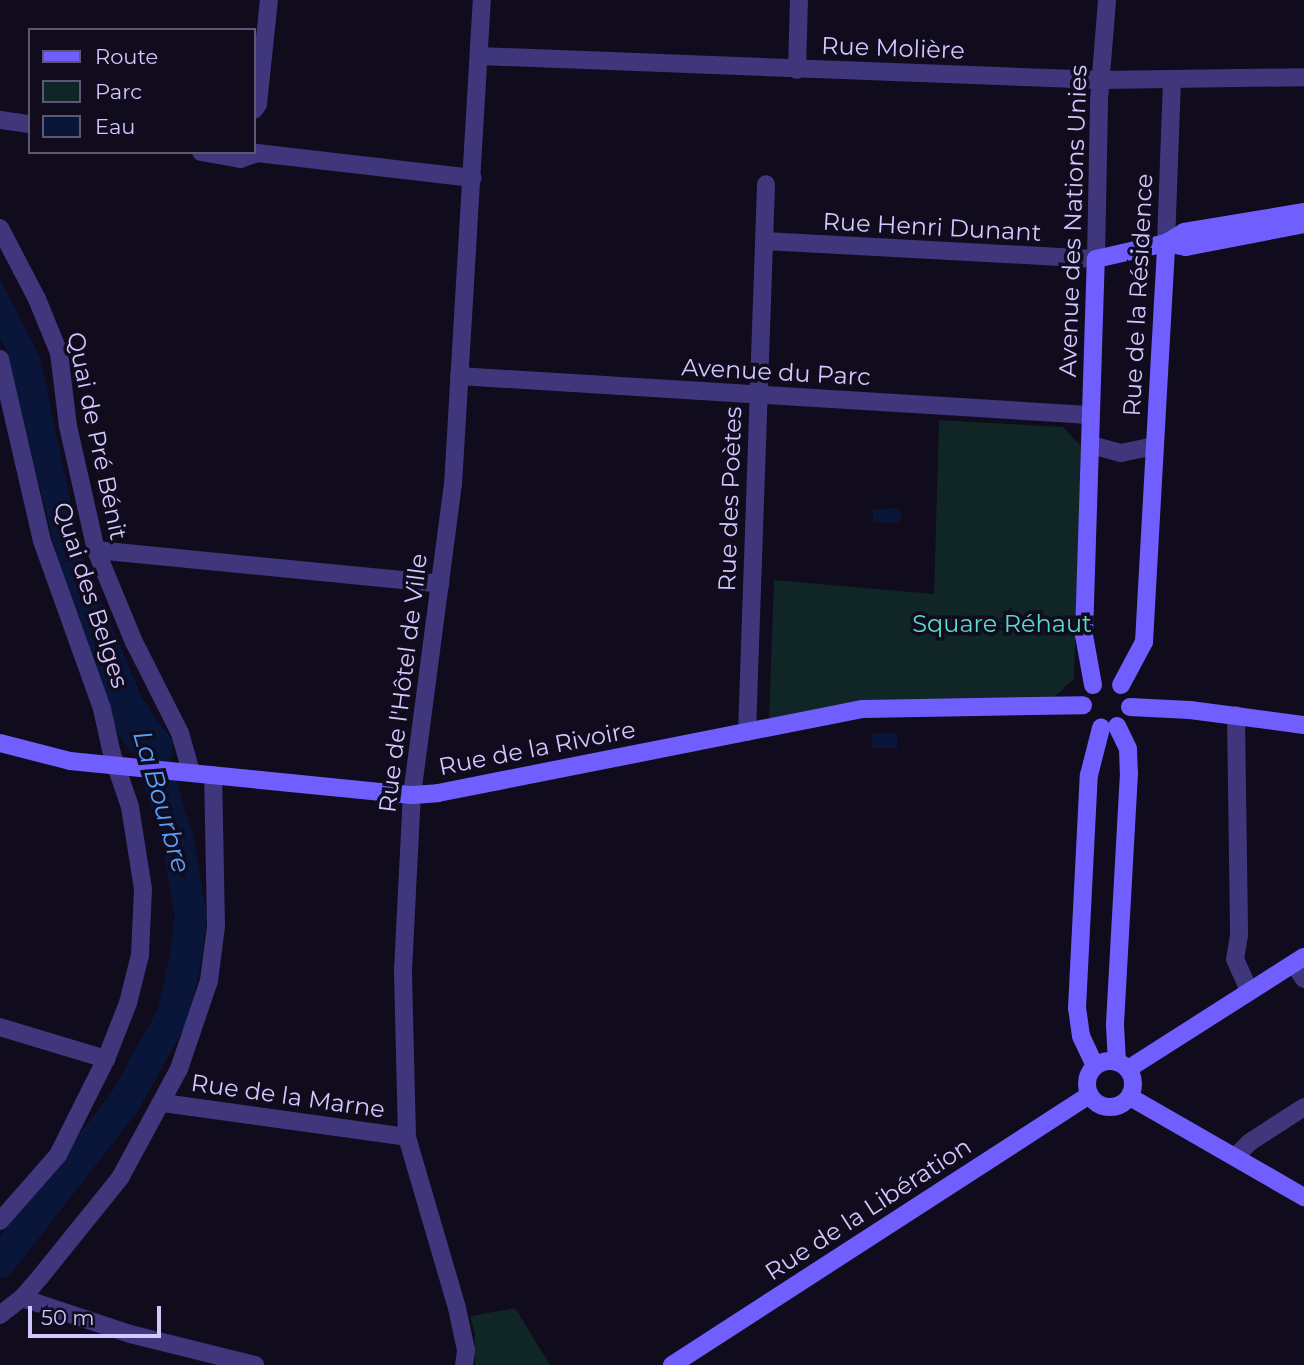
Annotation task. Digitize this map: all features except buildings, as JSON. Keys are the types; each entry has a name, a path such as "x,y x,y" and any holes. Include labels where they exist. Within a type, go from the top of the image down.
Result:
{"street":[{"path":"256,107 269,0"},
{"name":"Rue de l'Hôtel de Ville","path":"464,1365 466,1350 457,1308 407,1137 403,970 412,795 453,485 482,0"},
{"path":"797,70 799,0"},
{"name":"Avenue des Nations Unies","path":"1093,685 1084,635 1101,80 1107,0"},
{"name":"Rue Molière","path":"480,57 1101,80 1304,77"},
{"name":"Rue de la Résidence","path":"1091,445 1121,453 1155,446 1172,79"},
{"path":"0,120 28,124"},
{"path":"256,152 473,178"},
{"path":"212,154 240,159 251,154"},
{"name":"Rue des Poètes","path":"747,732 766,184"},
{"path":"1096,259 1166,243 1184,232 1304,212"},
{"path":"1166,243 1185,247 1304,225"},
{"name":"Quai de Pré Bénit","path":"0,229 37,299 59,353 68,426 96,550 134,642 180,733 187,772"},
{"name":"Rue Henri Dunant","path":"765,241 1096,259"},
{"name":"Quai des Belges","path":"0,359 42,541 122,766 143,889 140,956 128,1003 106,1059 58,1156 0,1221"},
{"name":"Avenue du Parc","path":"459,376 1090,415"},
{"path":"1121,685 1144,642 1155,446"},
{"path":"96,550 440,584"},
{"path":"1095,1066 1081,1036 1077,1008 1089,775 1109,727 1128,715 1130,706 1126,691 1121,685 1107,681 1093,685 1087,690 1083,705 1086,717 1109,727 1128,749 1129,774 1115,1025 1123,1065 1133,1078 1130,1097 1114,1107 1096,1102 1089,1095 1087,1079 1095,1066 1102,1062 1123,1065 1299,960 1304,979"},
{"name":"Rue de la Rivoire","path":"0,743 70,761 412,795 449,791 863,709 1083,705"},
{"path":"1130,706 1236,715 1304,725"},
{"path":"1236,715 1239,935 1235,959 1250,991"},
{"path":"0,1315 22,1298 120,1178 180,1069 209,981 216,926 213,775"},
{"path":"0,1027 106,1059"},
{"name":"Rue de la Libération","path":"673,1365 1089,1095"},
{"path":"1130,1097 1304,1198"},
{"name":"Rue de la Marne","path":"163,1103 407,1137"},
{"path":"1235,1157 1250,1142 1304,1107"},
{"path":"22,1298 130,1334 255,1365"}],"green space":[{"name":"Square Réhaut","path":"939,420 1063,427 1081,446 1074,679 1053,698 846,704 769,719 774,580 934,594"},
{"path":"515,1308 550,1365 475,1365 475,1334 470,1316"}],"water":[{"name":"La Bourbre","path":"0,279 40,357 82,556 145,705 173,741 172,758 130,751 117,733 63,582 6,349 0,340"},
{"path":"898,508 902,516 898,522 873,522 873,509"},
{"path":"872,733 897,733 897,748 872,748"}],"waterway":[{"name":"La Bourbre","path":"0,1262 124,1103 173,1015 185,961 191,916 177,838 150,750 135,714"}]}
